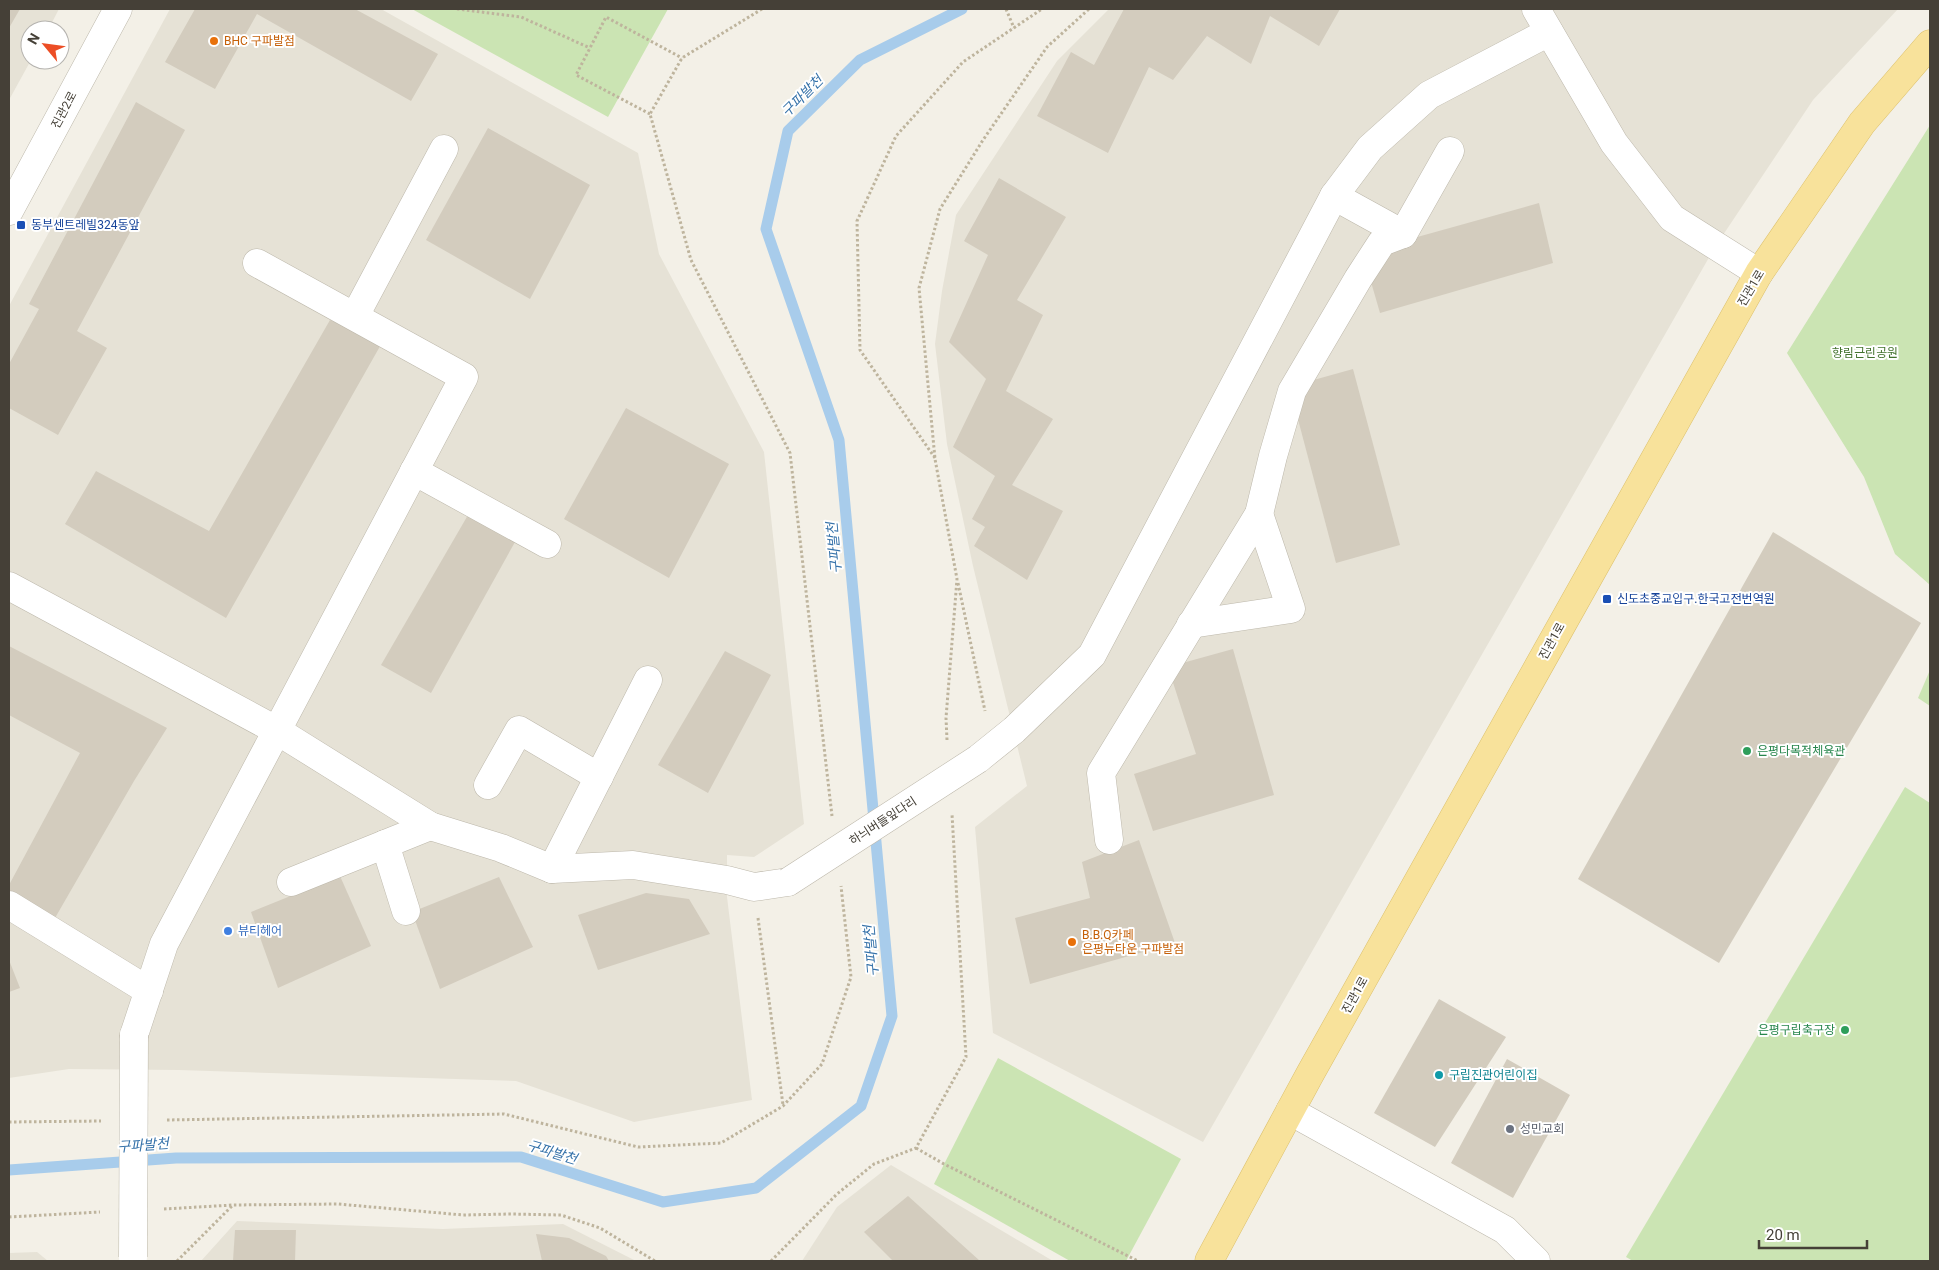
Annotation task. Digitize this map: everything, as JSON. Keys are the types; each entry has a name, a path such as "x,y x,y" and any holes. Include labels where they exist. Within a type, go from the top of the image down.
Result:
{"main road":[{"name":"진관1로","path":"1209,1261 1290,1111 1759,273 1862,123 1930,44"}],"street":[{"name":"진관2로","path":"9,211 118,9"},
{"name":"하늬버들잎다리","path":"552,869 633,865 727,880 754,887 788,882 978,760 1014,730 1092,655 1334,196 1370,148 1429,95 1543,20"},
{"path":"1543,20 1614,143 1672,218 1759,273"},
{"path":"355,316 444,148"},
{"path":"1109,840 1101,773 1259,514 1292,391 1358,278 1382,242 1403,234 1450,151"},
{"path":"1334,196 1403,234"},
{"path":"133,1259 134,1035 164,944 464,377 257,263"},
{"path":"414,471 547,544"},
{"path":"1191,624 1291,609 1259,514"},
{"path":"9,586 276,730 430,826 501,848 552,869 648,680"},
{"path":"488,785 520,730 599,777"},
{"path":"291,882 430,826"},
{"path":"385,844 406,911"},
{"path":"9,904 149,991"},
{"path":"1290,1111 1505,1230 1536,1261"}],"path":[{"path":"457,9 521,17 590,48"},
{"path":"1006,9 1014,28"},
{"path":"935,459 860,350 857,221 896,136 963,62 1042,9"},
{"path":"987,720 957,578 935,459 919,288 940,209 983,140 1047,47 1089,9"},
{"path":"650,114 576,75 606,17 682,58"},
{"path":"948,748 946,718 957,578"},
{"path":"771,1261 837,1194 874,1164 916,1148 966,1057 951,808"},
{"path":"758,917 783,1106"},
{"path":"916,1148 944,1164 1138,1261"},
{"path":"155,1209 233,1205 338,1204 463,1215 561,1215 600,1228 655,1261"},
{"path":"177,1261 233,1205"},
{"path":"9,1217 106,1212"}],"shaded area":[{"path":"9,9 59,9 53,20 20,20 20,70 26,70 9,100"},
{"path":"170,9 381,9 638,153 659,254 764,452 804,824 754,857 727,855 727,897 752,1100 634,1122 516,1081 179,1070 69,1069 9,1078 9,306"},
{"path":"1109,9 1898,9 1813,100 1715,247 1203,1142 993,1033 975,827 1027,786 973,566 947,444 935,344 942,291 956,215 1057,61"},
{"path":"891,1165 1053,1261 802,1261 837,1207"},
{"path":"237,1221 443,1229 563,1224 636,1261 201,1261"},
{"path":"37,1252 48,1261 9,1261 9,1253"}],"green space":[{"path":"412,9 668,9 608,117"},
{"name":"향림근린공원","path":"1930,125 1930,585 1895,554 1864,477 1787,353"},
{"path":"1930,670 1930,706 1918,698"},
{"name":"은평구립축구장","path":"1905,787 1930,803 1930,1261 1633,1261 1626,1257"},
{"path":"998,1058 1181,1159 1126,1261 1070,1261 934,1184"}],"building":[{"path":"9,9 20,9 9,28"},
{"path":"195,9 355,9 438,54 411,101 257,14 215,89 165,62"},
{"path":"1124,9 1340,9 1319,46 1270,16 1251,64 1207,36 1173,80 1149,67 1108,153 1037,116 1071,52 1094,65"},
{"path":"136,102 185,130 77,331 107,348 58,435 9,408 9,364 39,309 29,304"},
{"path":"488,128 590,185 530,299 426,240"},
{"path":"999,178 1066,217 1017,300 1043,315 1006,391 1053,419 1012,485 1063,511 1027,580 974,546 985,527 972,519 995,476 953,447 986,379 949,342 988,255 964,241"},
{"path":"1539,203 1553,263 1380,313 1369,275 1385,246"},
{"path":"330,320 383,341 226,618 65,524 96,471 209,531"},
{"path":"1353,369 1400,545 1336,563 1295,408 1310,381"},
{"path":"626,408 729,464 669,578 564,519"},
{"path":"468,515 515,542 431,693 381,665"},
{"name":"은평다목적체육관","path":"1773,532 1921,623 1719,963 1578,879"},
{"path":"9,646 167,728 134,781 55,918 9,890 9,885 80,753 9,715"},
{"path":"1233,649 1274,795 1153,831 1134,774 1196,754 1168,667"},
{"path":"725,651 771,675 708,793 658,765"},
{"path":"1139,840 1175,943 1030,984 1015,918 1090,898 1082,862"},
{"path":"340,876 371,946 278,988 251,912"},
{"path":"499,877 533,947 440,989 412,912"},
{"path":"646,893 689,899 710,934 598,970 578,915"},
{"path":"9,960 20,988 9,992"},
{"name":"구립진관어린이집","path":"1439,999 1506,1037 1435,1147 1374,1113"},
{"name":"성민교회","path":"1507,1059 1570,1095 1513,1198 1451,1163"},
{"path":"908,1196 980,1261 893,1261 864,1232"},
{"path":"235,1230 296,1230 295,1261 233,1261"},
{"path":"536,1234 569,1238 606,1256 609,1261 542,1261"}],"waterway":[{"name":"구파발천","path":"9,1170 176,1158 521,1157 663,1202 756,1188 861,1106 892,1016 839,440 766,229 788,131 860,60 962,9"}],"place":[{"name":"BHC 구파발점","path":"214,41"},
{"name":"동부센트레빌324동앞","path":"21,225"},
{"name":"신도초중교입구.한국고전번역원","path":"1607,599"},
{"name":"은평다목적체육관","path":"1747,751"},
{"name":"뷰티헤어","path":"228,931"},
{"name":"B.B.Q카페 은평뉴타운 구파발점","path":"1072,942"},
{"name":"은평구립축구장","path":"1845,1030"},
{"name":"구립진관어린이집","path":"1439,1075"},
{"name":"성민교회","path":"1510,1129"}]}
